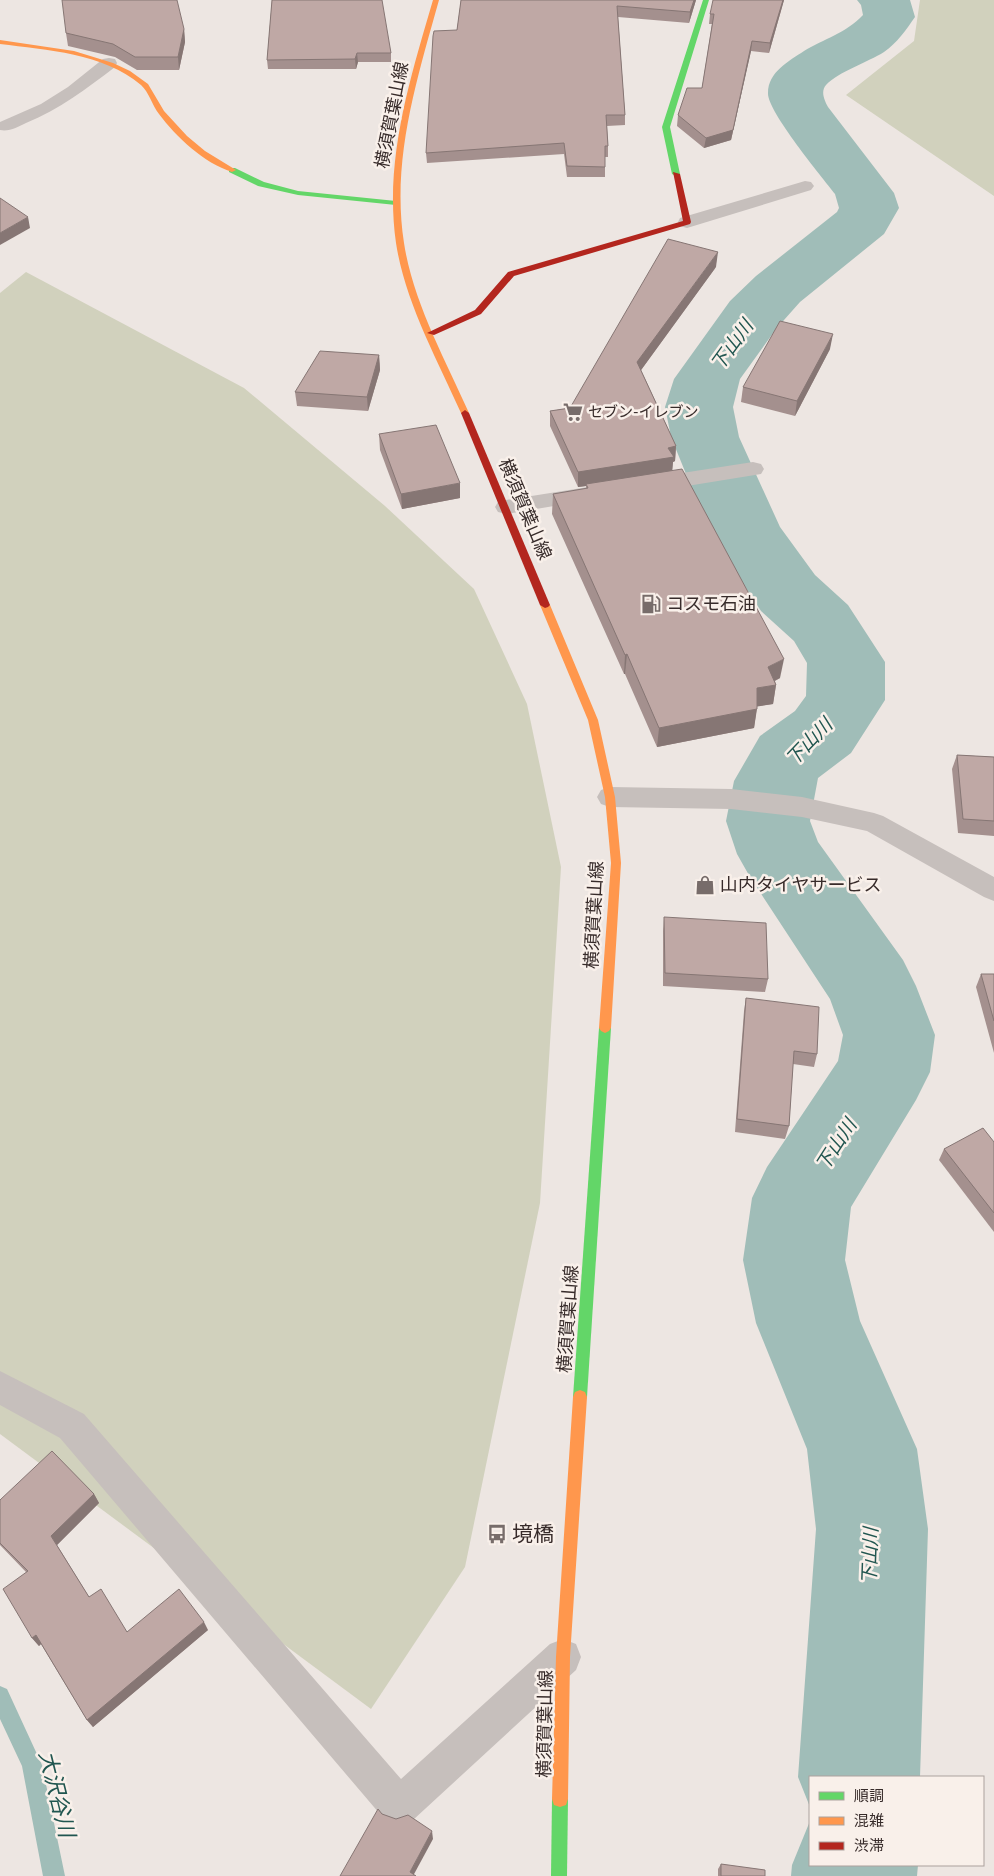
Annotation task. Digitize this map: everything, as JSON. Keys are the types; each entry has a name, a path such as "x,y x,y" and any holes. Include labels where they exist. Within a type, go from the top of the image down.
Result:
{"main road":[{"name":"横須賀葉山線","path":"436,0 410,96 398,154 396,203 399,238 409,279 506,507 593,720 610,797 616,863 563,1657 559,1876"},
{"path":"431,333 478,312 510,274 687,222 666,127 706,0"},
{"path":"0,42 66,52 109,64 144,84 162,113 189,143 228,168 261,184 298,193 396,203"}],"street":[{"path":"5,126 47,108 109,64"},
{"path":"687,222 805,186"},
{"path":"506,507 753,469"},
{"path":"610,797 731,799 802,807 874,823 994,890"},
{"path":"0,1387 72,1426 399,1806 563,1657"}],"green space":[{"path":"920,0 994,0 994,196 846,95 914,41"},
{"path":"26,272 244,388 385,506 474,589 527,704 561,867 540,1203 465,1567 371,1709 0,1434 0,293"}],"building":[{"path":"62,0 177,0 184,29 178,57 135,57 113,44 66,33"},
{"path":"272,0 382,0 391,53 357,53 355,59 267,60"},
{"path":"461,0 694,0 690,12 617,6 625,115 606,115 608,146 605,146 605,167 567,166 564,143 426,153 434,31 457,30"},
{"path":"713,0 783,0 770,43 752,41 733,130 706,138 678,115 687,88 702,88 714,14 710,14"},
{"path":"0,198 28,217 0,233"},
{"path":"668,239 718,252 637,362 676,446 668,448 674,457 578,472 550,411 570,408"},
{"path":"780,321 833,334 797,401 743,387"},
{"path":"320,351 379,355 367,397 295,392"},
{"path":"436,425 460,483 401,494 379,434"},
{"path":"682,469 784,659 768,667 776,685 757,688 757,709 659,728 553,494 588,488 586,484"},
{"path":"957,755 994,757 994,821 963,819"},
{"path":"664,917 766,923 768,979 665,973"},
{"path":"981,974 994,974 994,1021"},
{"path":"746,998 819,1007 817,1054 794,1051 789,1126 737,1119"},
{"path":"983,1128 994,1142 994,1213 944,1149"},
{"path":"52,1451 94,1494 51,1536 89,1597 101,1589 127,1632 179,1589 204,1622 87,1720 36,1635 32,1638 3,1589 28,1571 0,1543 0,1500"},
{"path":"378,1809 382,1814 396,1819 408,1815 432,1831 410,1872 416,1876 340,1876"},
{"path":"721,1864 765,1870 765,1876 721,1876"}],"waterway":[{"name":"下山川","path":"859,1776 872,1529 862,1449 808,1323 794,1260 802,1198 883,1072 889,1035 871,986 780,854 768,821 775,781 789,757 823,732 845,700 846,662 821,623 788,593 746,533 705,437 699,407 707,379 753,315 778,289 863,221 869,208 864,193 801,110 795,93 800,78 829,59 864,41 882,26 889,17 886,2 883,0"},
{"name":"大沢谷川","path":"0,1696 32,1765 54,1876"},
{"name":"下山川","path":"854,1876 855,1866"}],"traffic: fast":[{"path":"676,174 666,127 706,0"},
{"path":"232,170 261,184 298,193 396,203"},
{"path":"580,1397 605,1028"},
{"path":"559,1876 560,1799"}],"traffic: slow":[{"path":"436,0 408,103 397,174 397,209 400,244 409,279 428,330 465,413"},
{"path":"0,42 56,50 93,58 127,73 146,86 161,112 184,138 202,153 232,170"},
{"path":"545,605 593,720 610,797 616,863 605,1028"},
{"path":"560,1799 563,1657 580,1397"}],"traffic: jam":[{"path":"431,333 478,312 511,274 687,222 676,174"},
{"path":"465,413 545,605"}],"place":[{"name":"セブン-イレブン","path":"573,412"},
{"name":"コスモ石油","path":"651,604"},
{"name":"山内タイヤサービス","path":"705,885"},
{"name":"境橋","path":"497,1534"}]}
